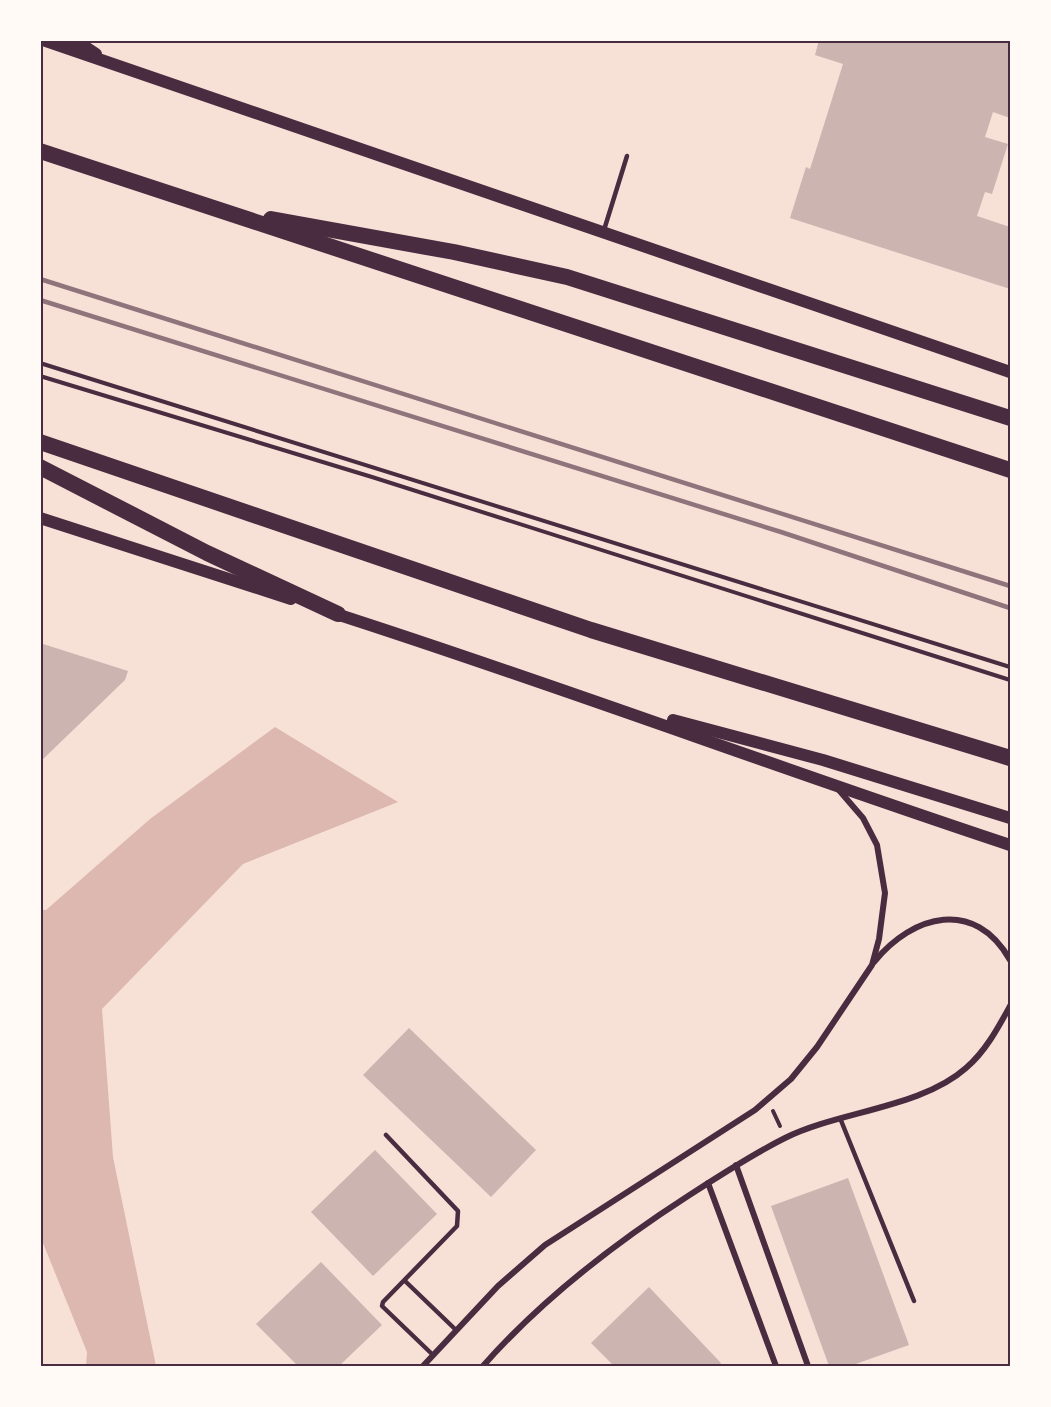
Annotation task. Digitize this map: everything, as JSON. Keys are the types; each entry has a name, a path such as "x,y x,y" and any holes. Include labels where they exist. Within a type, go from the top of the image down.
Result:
{"highway":[{"path":"40,151 1011,470"},
{"path":"210,208 454,252 567,277 1011,418"},
{"path":"40,442 591,630 1011,758"},
{"path":"40,467 207,553 338,614"}],"main road":[{"path":"43,40 1011,372"},
{"path":"75,40 112,64"},
{"path":"40,518 588,697 835,786 1011,845"},
{"path":"588,697 823,760 1011,818"}],"street":[{"path":"835,786 862,818 877,845 883,871 885,893 883,918 872,965"},
{"path":"423,1366 498,1287 545,1245 727,1129 791,1079 817,1047 872,965 891,942 918,927 937,921 955,919 973,923 990,933 1011,960"},
{"path":"483,1366 551,1296 651,1221 736,1165 785,1138 840,1118 900,1101 955,1076 981,1051 1010,1007"},
{"path":"736,1165 808,1366"},
{"path":"708,1183 776,1366"}],"lane":[{"path":"603,232 627,156"},
{"path":"840,1118 914,1301"},
{"path":"387,1135 458,1211 456,1226 383,1302 382,1306 433,1355"},
{"path":"405,1281 456,1330"}],"path":[{"path":"40,363 1011,666"},
{"path":"40,376 372,477 1011,680"},
{"path":"767,1100 785,1138"}],"shaded area":[{"path":"275,727 398,802 243,864 102,1009 113,1157 156,1366 86,1366 87,1352 41,1238 41,910 46,910 150,819"}],"building":[{"path":"819,40 1010,40 1010,118 993,112 985,137 1008,144 992,194 985,192 977,216 1010,227 1010,289 790,218 806,167 810,169 843,64 815,55"},
{"path":"40,643 128,671 125,680 40,762"},
{"path":"409,1028 536,1150 491,1197 363,1075"},
{"path":"375,1150 437,1214 373,1276 311,1212"},
{"path":"848,1178 909,1345 850,1366 829,1366 771,1206"},
{"path":"321,1262 382,1325 339,1366 298,1366 256,1324"},
{"path":"649,1287 722,1366 614,1366 591,1343"}],"railway":[{"path":"40,279 1010,586"},
{"path":"40,300 781,532 1010,608"}]}
